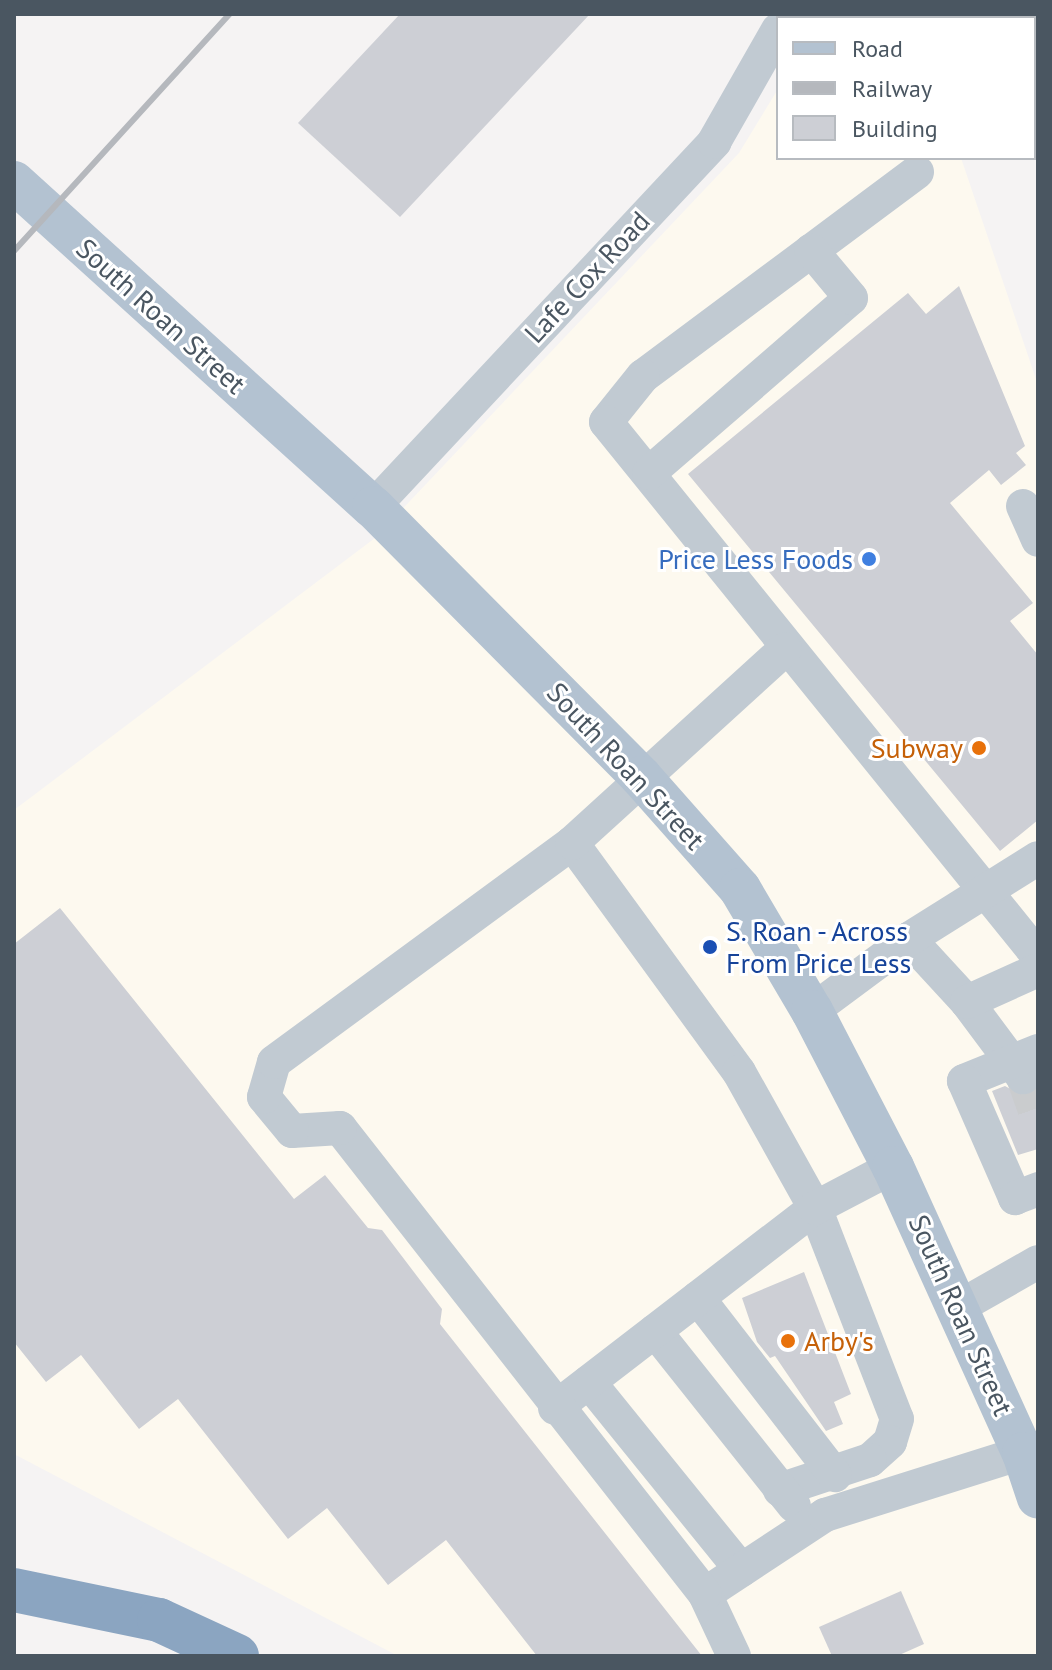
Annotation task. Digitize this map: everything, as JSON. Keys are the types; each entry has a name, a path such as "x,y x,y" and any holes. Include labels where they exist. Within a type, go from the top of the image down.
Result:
{"highway":[{"path":"14,1590 159,1620 237,1656"}],"main road":[{"name":"South Roan Street","path":"14,182 373,507 641,777 740,889 812,1011 893,1167 957,1308 1031,1451 1038,1498"}],"street":[{"name":"Lafe Cox Road","path":"373,507 714,142 776,34"},
{"path":"917,172 643,376 606,422 785,649 1038,956"},
{"path":"649,473 851,298 811,250"},
{"path":"1023,506 1038,540"},
{"path":"734,1656 705,1594 555,1408 340,1128 292,1131 264,1097 274,1062 572,843 785,649"},
{"path":"572,843 739,1072 815,1208 897,1419 890,1442 880,1451 835,1475 780,1490"},
{"path":"812,1011 909,939 982,890 1038,858"},
{"path":"909,939 1024,1063 964,1081 1015,1198 1038,1189"},
{"path":"967,1002 1038,970"},
{"path":"555,1408 815,1208 893,1167"},
{"path":"957,1308 1038,1262"},
{"path":"698,1298 835,1475"},
{"path":"655,1331 811,1525"},
{"path":"589,1382 741,1570"},
{"path":"705,1594 825,1515 1031,1451"}],"shaded area":[{"path":"776,92 776,160 962,160 1038,385 1038,1656 398,1656 14,1454 14,810 375,538 739,153"}],"building":[{"path":"400,14 590,14 400,217 298,123"},
{"path":"959,286 1025,446 1016,453 1026,465 1001,485 989,470 950,503 1033,603 1010,621 1038,655 1038,820 1000,851 688,474 908,293 926,314"},
{"path":"60,908 294,1199 325,1175 368,1228 382,1230 442,1309 440,1324 702,1656 537,1656 446,1540 388,1585 327,1508 288,1539 178,1399 139,1429 81,1355 46,1382 14,1342 14,944"},
{"path":"1005,1086 1025,1097 1038,1089 1038,1149 1018,1155 992,1091"},
{"path":"804,1272 851,1394 834,1402 843,1424 826,1431 775,1356 770,1358 757,1342 742,1298"},
{"path":"901,1591 924,1644 897,1656 832,1656 819,1627"}],"tunnel":[{"path":"1023,1077 1038,1119"}],"railway":[{"path":"14,251 230,14"}],"place":[{"name":"Price Less Foods","path":"869,559"},
{"name":"Subway","path":"979,748"},
{"name":"S. Roan - Across From Price Less","path":"710,947"},
{"name":"Arby's","path":"788,1341"}]}
